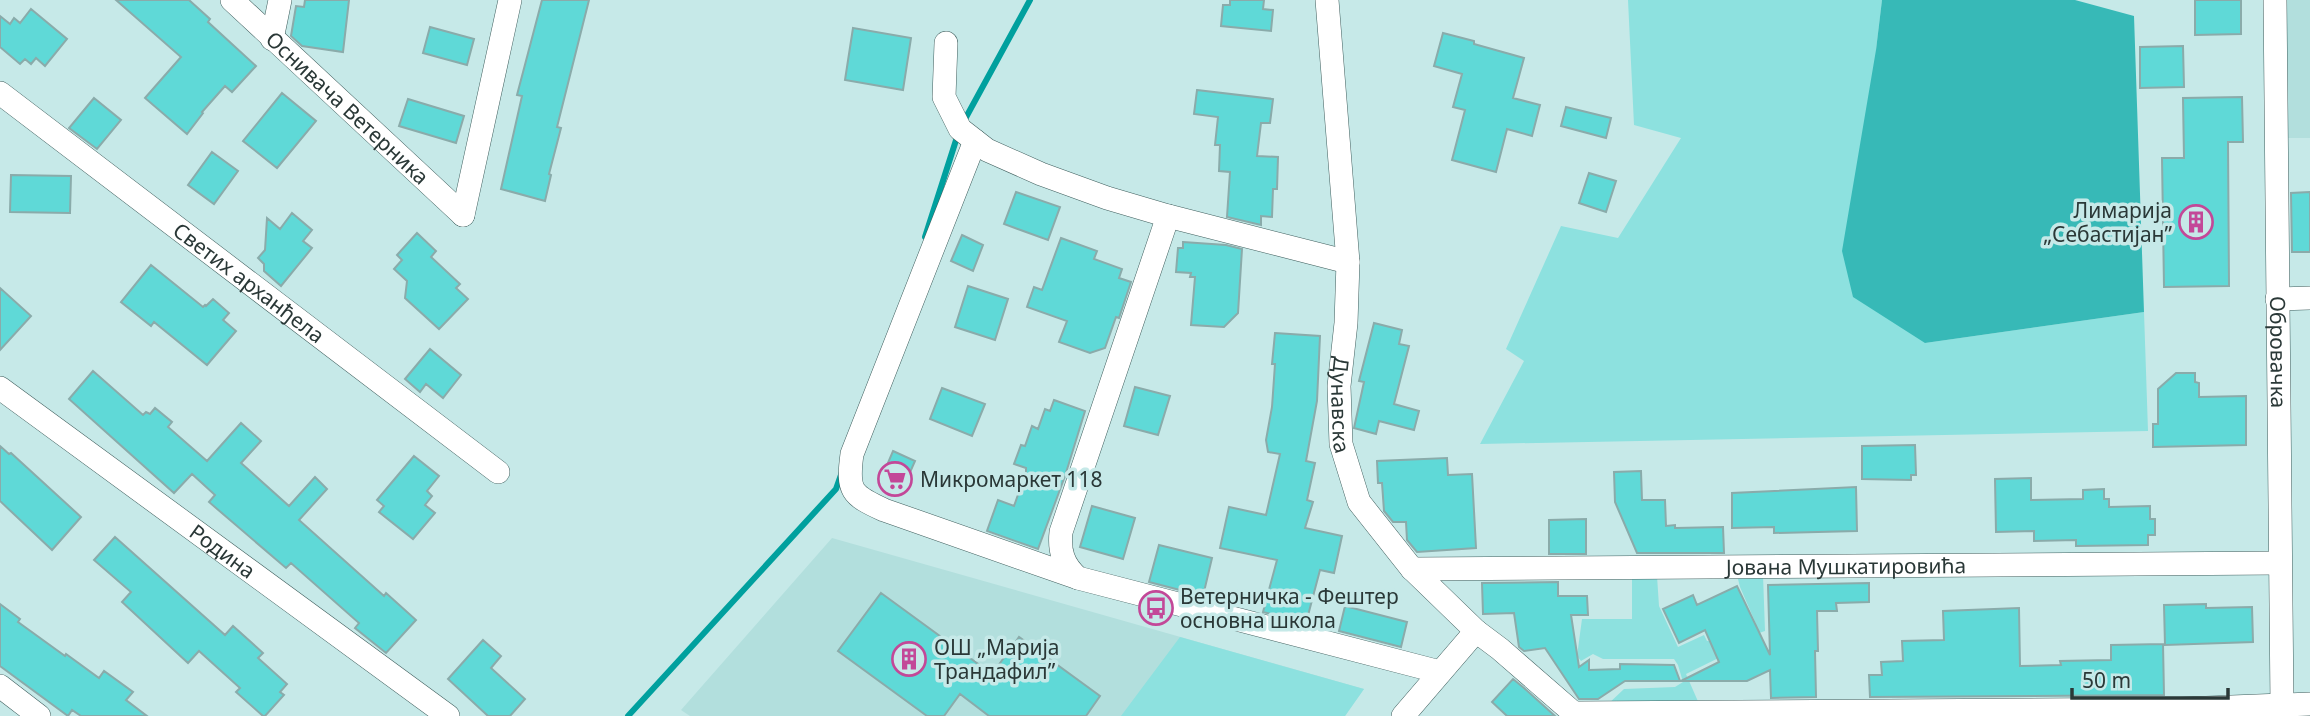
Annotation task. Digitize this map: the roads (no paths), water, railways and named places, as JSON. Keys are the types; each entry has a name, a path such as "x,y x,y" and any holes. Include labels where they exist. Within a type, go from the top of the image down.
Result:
{"street":[{"name":"Оснивача Ветерника","path":"232,0 463,215 510,0"},
{"path":"272,39 280,0"},
{"name":"Дунавска","path":"1327,0 1348,262 1346,323 1339,386 1341,444 1359,502 1412,569 1476,631 1575,714"},
{"name":"Обровачка","path":"2274,0 2282,705"},
{"path":"946,43 944,97 960,129 987,150 1041,174 1107,198 1348,262"},
{"name":"Светих арханђела","path":"0,93 498,472"},
{"path":"975,141 852,454 848,480 860,499 884,510 1078,578 1440,672"},
{"path":"1078,578 1063,561 1061,532 1168,216"},
{"path":"2277,299 2310,298"},
{"name":"Родина","path":"0,388 448,716"},
{"name":"Јована Мушкатировића","path":"1412,569 2280,563"},
{"path":"1409,712 1476,631"},
{"path":"0,686 39,716"},
{"path":"1575,714 2181,712 2310,704"}],"waterway":[{"path":"964,121 1030,0"},
{"path":"925,237 958,134"},
{"path":"628,716 836,489 842,472"}],"place":[{"name":"Лимарија „Себастијан”","path":"2196,222"},
{"name":"Микромаркет 118","path":"895,479"},
{"name":"Ветерничка - Фештер основна школа","path":"1156,608"},
{"name":"ОШ „Марија Трандафил”","path":"909,659"}]}
